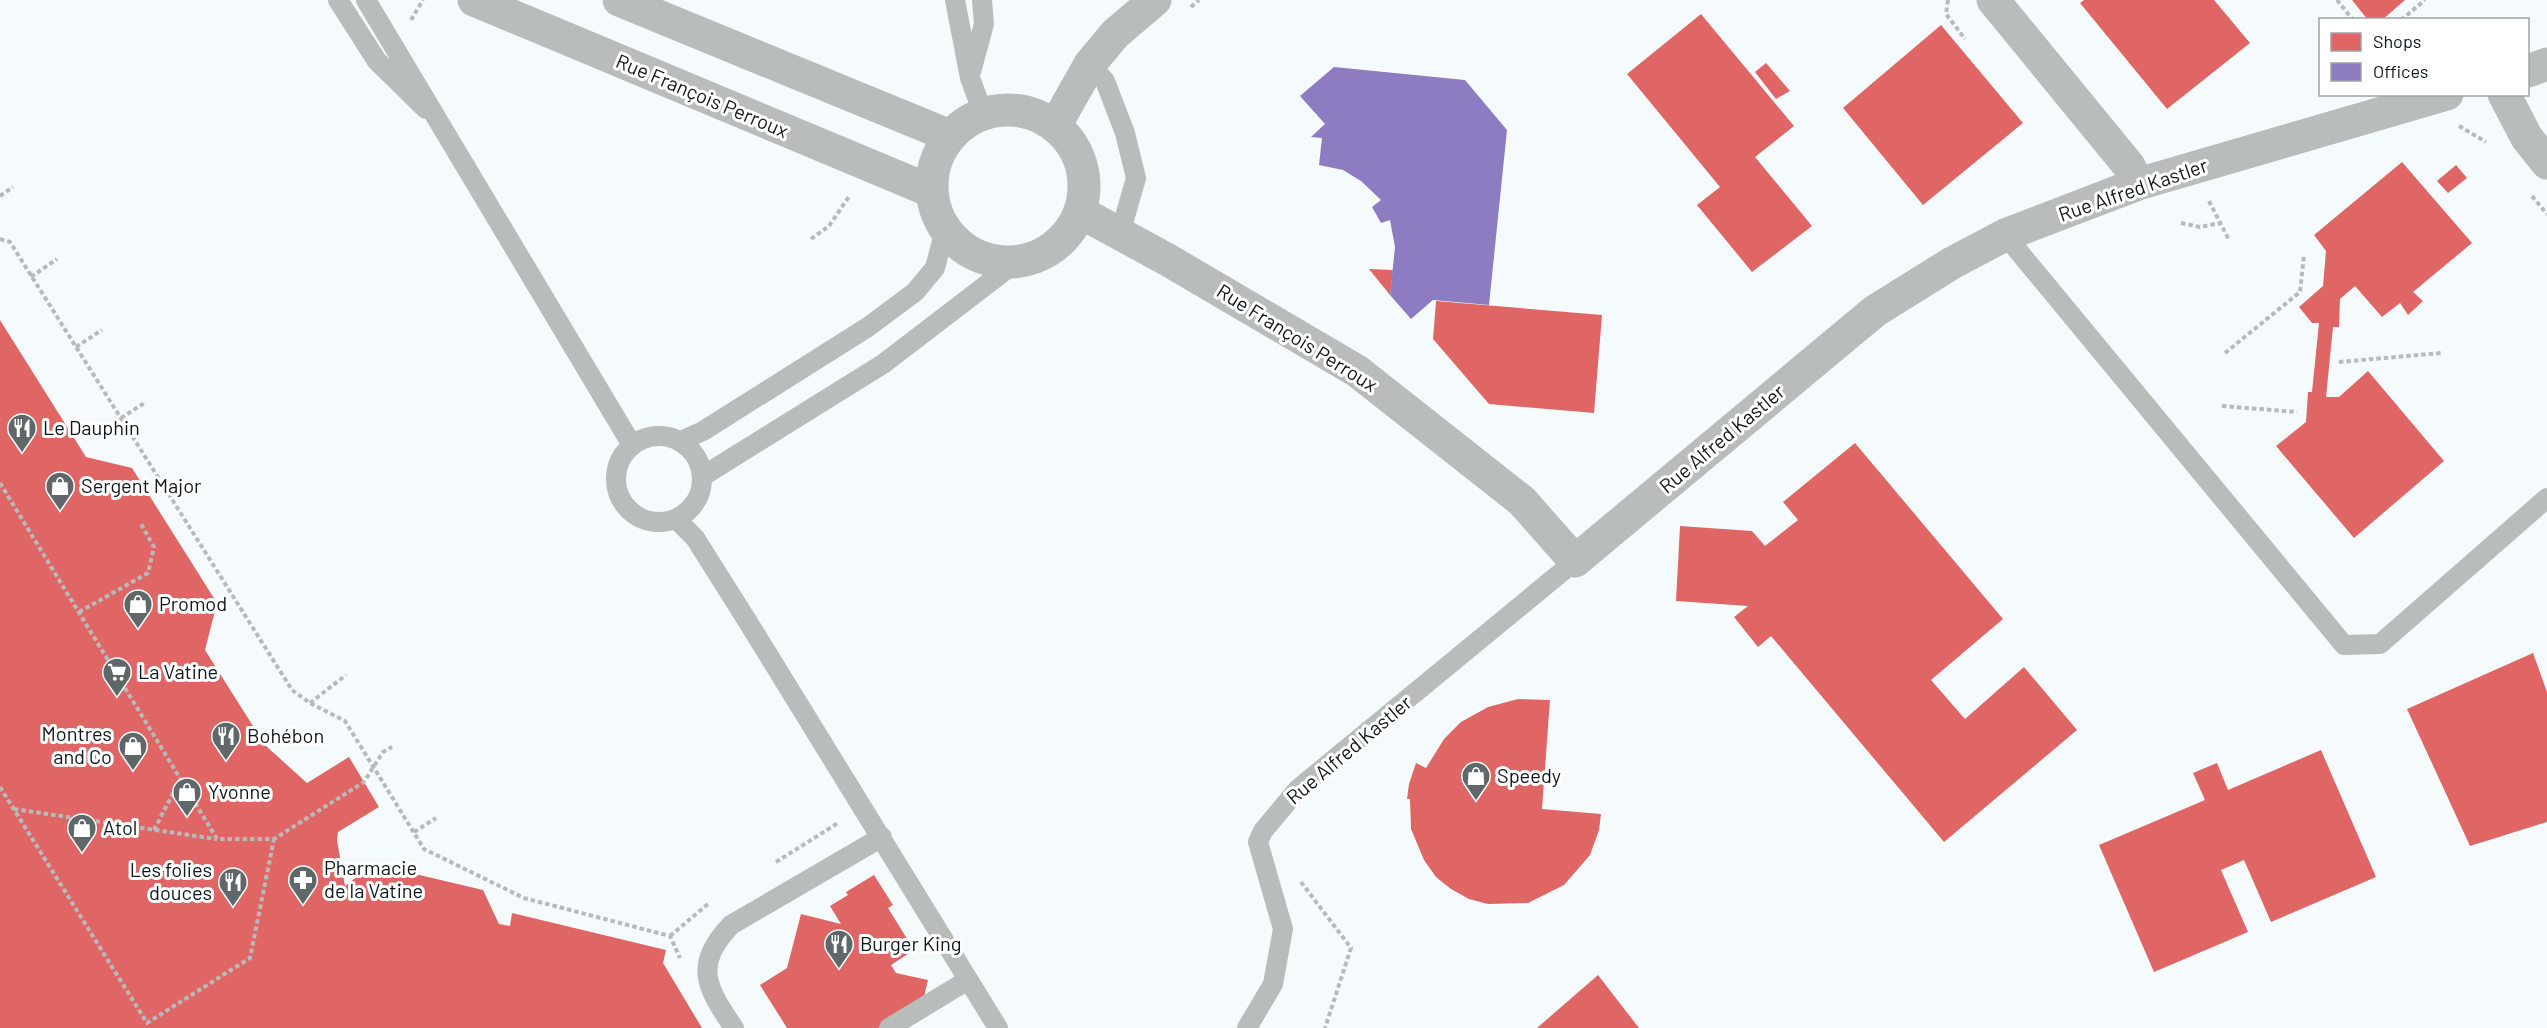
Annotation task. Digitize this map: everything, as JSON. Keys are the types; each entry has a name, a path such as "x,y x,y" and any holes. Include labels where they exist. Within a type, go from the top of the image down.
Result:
{"street":[{"name":"Rue François Perroux","path":"474,0 931,191"},
{"path":"619,0 950,136"},
{"path":"1055,126 1090,64 1115,34 1155,0"},
{"path":"1993,0 2129,166 2138,184"},
{"path":"2529,71 2547,64"},
{"name":"Rue Alfred Kastler","path":"1575,561 1875,311 1952,263 2005,235 2138,184 2441,96"},
{"path":"2505,96 2527,138 2547,163"},
{"path":"1009,110 1037,115 1055,126 1069,140 1079,158 1085,182 1080,212 1068,234 1052,249 1036,258 1015,263 998,263 980,258 956,243 945,230 931,191 934,165 950,136 971,118 983,113 1009,110"},
{"name":"Rue François Perroux","path":"1080,212 1357,371 1522,501 1575,561"}],"lane":[{"path":"338,0 377,61 440,122"},
{"path":"366,0 632,445"},
{"path":"955,0 970,78 983,113"},
{"path":"970,78 984,24 982,0"},
{"path":"1090,64 1105,81 1125,133 1136,178 1120,234"},
{"path":"681,441 703,431 868,327 915,292 935,268 945,230"},
{"path":"2005,235 2344,645 2380,644 2547,498"},
{"path":"703,476 883,364 1015,263"},
{"path":"656,435 681,441 693,450 700,462 703,476 702,489 697,502 676,519 662,522 648,521 625,505 618,493 616,479 623,454 643,438 656,435"},
{"path":"676,519 694,538 882,837 998,1028"},
{"name":"Rue Alfred Kastler","path":"1247,1028 1273,984 1283,929 1258,842 1263,831 1298,789 1575,561"},
{"path":"734,1028 711,993 707,966 714,944 731,925 882,837"},
{"path":"889,1028 968,980"}],"path":[{"path":"1948,0 1946,14 1965,39"},
{"path":"2337,0 2351,18"},
{"path":"2403,18 2425,0"},
{"path":"2441,96 2443,118 2483,139 2489,145"},
{"path":"2192,168 2229,240"},
{"path":"0,196 13,187"},
{"path":"2527,190 2547,214"},
{"path":"811,239 829,226 853,192"},
{"path":"2181,223 2200,227 2220,223"},
{"path":"0,239 10,242 292,690 309,703 345,721 424,849 524,898 670,936 684,966"},
{"path":"2225,352 2300,292 2304,255"},
{"path":"31,277 57,260"},
{"path":"76,347 102,330"},
{"path":"2339,362 2441,353"},
{"path":"121,418 146,402"},
{"path":"2222,406 2297,412"},
{"path":"0,483 217,839"},
{"path":"79,612 148,573 154,547 141,524"},
{"path":"309,703 346,675"},
{"path":"14,809 217,839 274,839 364,782 383,752 392,747"},
{"path":"154,830 181,780"},
{"path":"0,787 147,1023 250,958 274,839"},
{"path":"414,832 436,818"},
{"path":"1297,876 1351,948 1326,1028"}],"building: Shops":[{"path":"2084,0 2214,0 2250,43 2167,109 2080,3"},
{"path":"2352,0 2405,0 2384,18 2366,18"},
{"path":"1701,14 1794,126 1755,157 1812,226 1752,272 1697,205 1720,187 1627,74"},
{"path":"1941,25 2023,123 1923,205 1843,108"},
{"path":"1766,63 1790,91 1776,99 1755,72"},
{"path":"2402,162 2472,243 2413,292 2423,301 2408,315 2400,303 2382,317 2355,286 2340,299 2339,327 2333,327 2326,397 2339,397 2368,371 2444,461 2354,538 2276,446 2306,422 2308,392 2312,392 2319,323 2312,323 2299,307 2323,286 2326,251 2314,235"},
{"path":"2456,165 2467,178 2448,193 2437,181"},
{"path":"1369,269 1393,270 1390,295"},
{"path":"1436,301 1602,315 1594,413 1489,404 1433,339"},
{"name":"La Vatine","path":"0,320 86,457 132,468 217,603 205,650 265,745 307,783 349,757 379,807 338,832 337,840 345,886 373,864 483,890 499,924 510,926 512,913 666,950 663,963 702,1028 0,1028"},
{"path":"1855,443 2003,619 1931,680 1965,719 2024,667 2077,730 1944,842 1771,636 1758,647 1734,617 1748,606 1676,601 1680,526 1752,531 1765,546 1798,520 1783,502"},
{"path":"2533,653 2547,692 2547,822 2470,846 2407,709"},
{"name":"Speedy","path":"1518,699 1550,700 1542,809 1601,814 1599,830 1590,855 1564,885 1528,903 1488,904 1469,899 1451,889 1436,877 1424,860 1411,829 1410,799 1407,799 1409,784 1416,763 1426,768 1444,739 1461,722 1488,707"},
{"path":"2321,750 2376,877 2271,922 2244,860 2221,870 2248,932 2154,972 2099,845 2205,800 2193,773 2217,763 2228,790"},
{"name":"Burger King","path":"874,875 893,905 888,908 914,950 891,965 896,973 928,980 919,1018 889,1028 787,1028 760,985 787,968 801,914 841,924 830,906 848,895 846,892"},
{"path":"1598,975 1639,1028 1537,1028"}],"building: Offices":[{"path":"1334,67 1465,80 1507,130 1489,305 1433,300 1411,319 1390,295 1395,247 1390,220 1381,223 1372,207 1381,200 1361,181 1343,170 1319,165 1322,138 1311,137 1325,124 1300,96"}],"place":[{"name":"Le Dauphin","path":"22,454"},
{"name":"Sergent Major","path":"60,512"},
{"name":"Promod","path":"138,630"},
{"name":"La Vatine","path":"117,698"},
{"name":"Bohébon","path":"226,762"},
{"name":"Montres and Co","path":"133,772"},
{"name":"Speedy","path":"1476,802"},
{"name":"Yvonne","path":"187,818"},
{"name":"Atol","path":"82,854"},
{"name":"Pharmacie de la Vatine","path":"303,906"},
{"name":"Les folies douces","path":"233,908"},
{"name":"Burger King","path":"839,970"}]}
